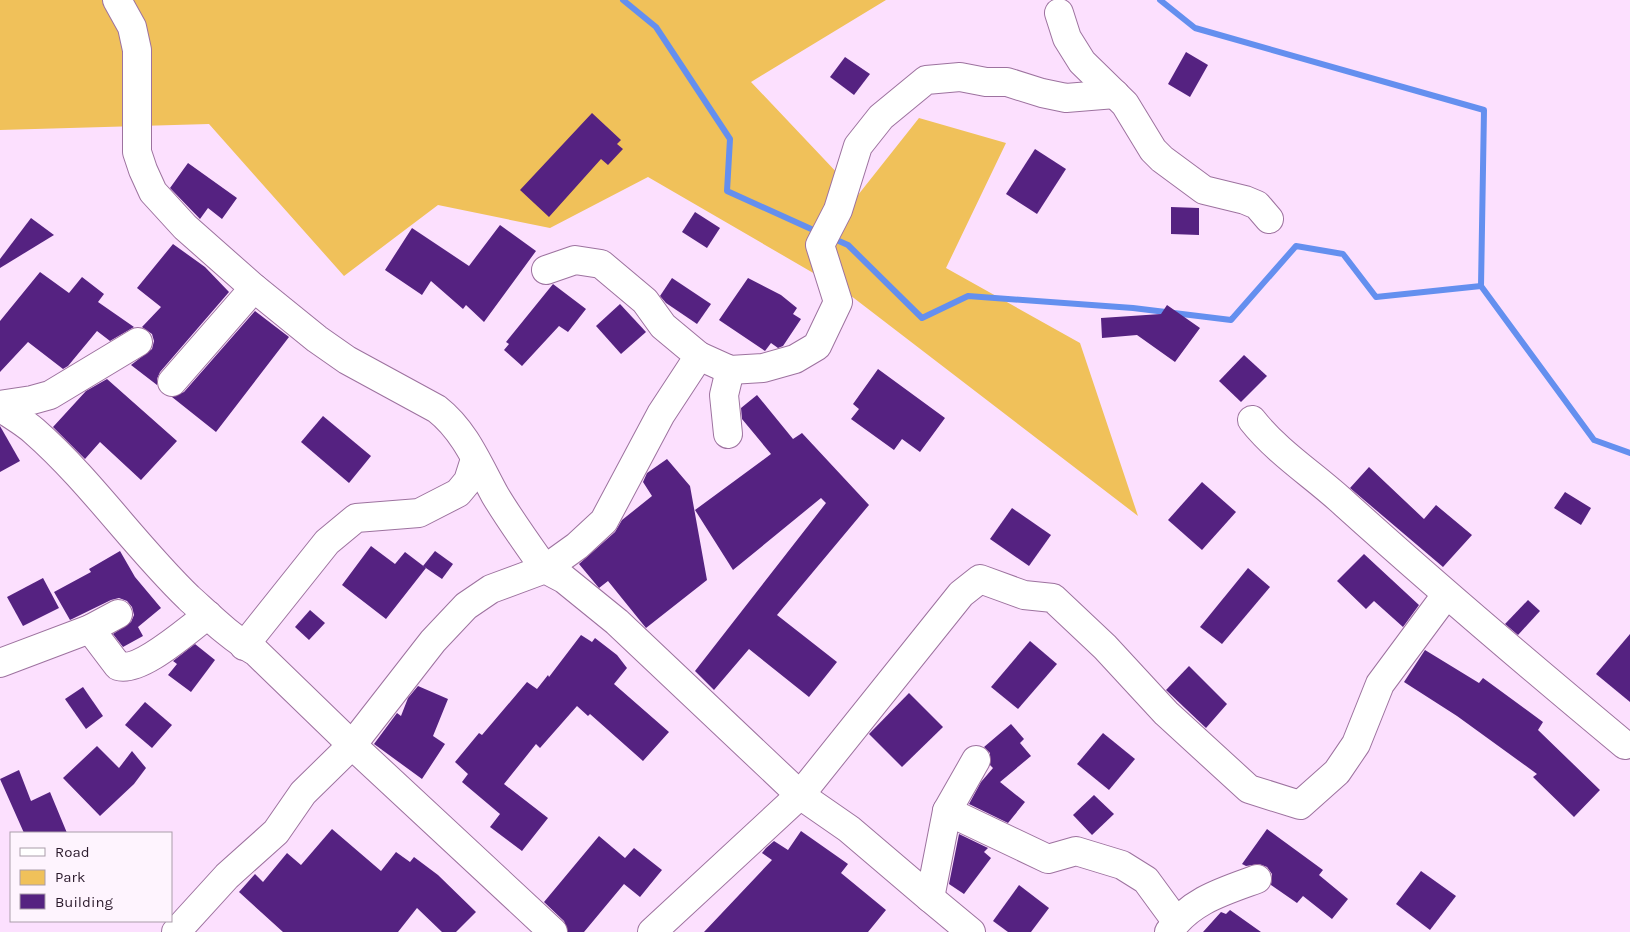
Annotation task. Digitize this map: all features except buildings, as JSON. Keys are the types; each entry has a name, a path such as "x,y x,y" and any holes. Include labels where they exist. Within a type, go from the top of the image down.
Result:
{"street":[{"path":"119,4 132,28 137,50 137,152 142,170 153,192 185,228 254,288 317,339 347,360 437,408 450,419 462,434 496,496 545,569 564,579 617,622 800,795 849,829 971,932"},
{"path":"1060,13 1067,38 1082,62 1125,104 1153,150 1185,178 1204,190 1258,205 1270,219"},
{"path":"546,270 575,260 601,264 645,301 664,326 699,356 730,370 763,368 795,359 817,346 838,302 820,245 838,210 858,146 881,117 926,80 960,77 986,82 1007,82 1042,94 1066,98 1115,94"},
{"path":"172,382 254,288"},
{"path":"0,406 50,395 138,342"},
{"path":"176,932 227,876 276,832 303,794 352,745 433,641 466,606 491,589 545,569 577,546 604,521 661,414 699,356"},
{"path":"728,434 724,395 730,370"},
{"path":"0,406 33,430 75,470 145,552 208,616 244,646 256,652 352,745 553,932"},
{"path":"1252,420 1274,444 1331,491 1446,595 1624,745"},
{"path":"244,646 327,542 356,518 419,513 458,493 468,481 476,459"},
{"path":"652,932 800,795 961,594 980,579 1024,595 1053,598 1105,647 1166,713 1249,789 1300,805 1337,772 1356,744 1380,684 1446,595"},
{"path":"0,663 90,629 118,614"},
{"path":"90,629 118,666 124,668 133,666 162,650 208,616"},
{"path":"930,898 947,811 976,760"},
{"path":"947,811 1048,859 1076,851 1122,865 1146,880 1173,926 1208,897 1257,879"}],"green space":[{"path":"0,0 886,0 751,82 858,195 919,118 1006,143 946,268 1080,343 1138,516 846,292 648,177 550,228 438,205 344,276 209,124 0,130"}],"waterway":[{"path":"623,0 656,27 730,139 727,191 820,233"},
{"path":"1160,0 1195,28 1484,110 1481,286 1594,440 1630,453"},
{"path":"832,238 848,245 922,318 968,296 1133,308 1231,320 1296,246 1343,254 1376,297 1481,286"}]}
